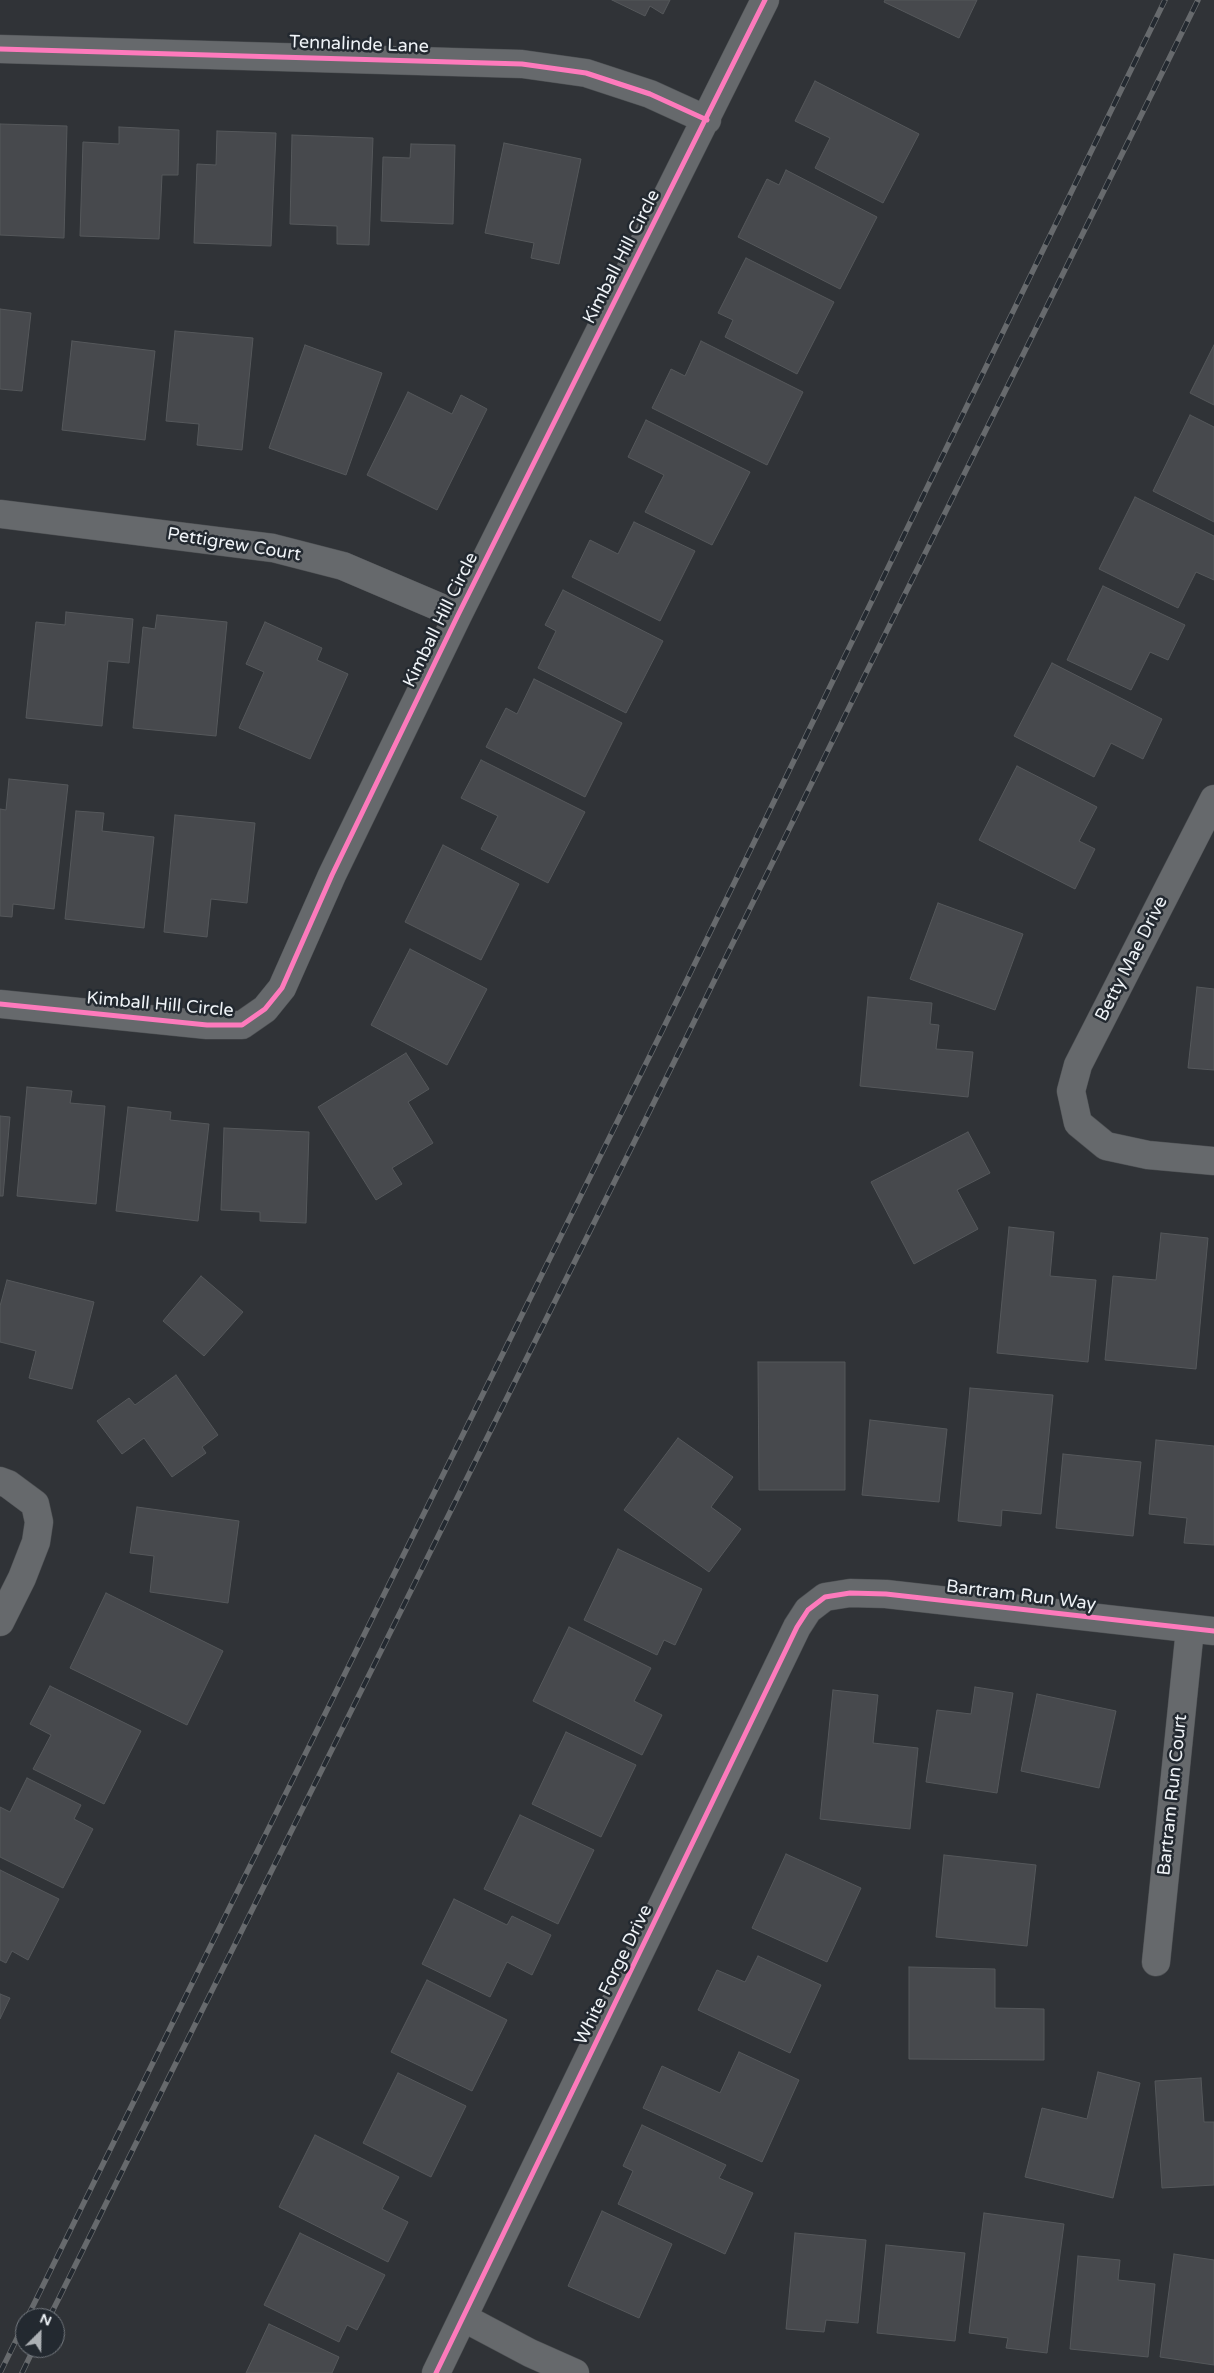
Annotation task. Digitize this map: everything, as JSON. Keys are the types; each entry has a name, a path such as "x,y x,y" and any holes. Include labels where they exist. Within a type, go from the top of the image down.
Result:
{"street":[{"name":"Kimball Hill Circle","path":"0,1004 207,1025 242,1025 265,1009 282,988 332,875 458,615 707,120 765,0"},
{"name":"Tennalinde Lane","path":"0,49 522,64 586,74 650,94 707,120"},
{"name":"Pettigrew Court","path":"0,514 274,548 343,566 458,615"},
{"name":"Betty Mae Drive","path":"1214,799 1078,1065 1071,1091 1078,1123 1106,1146 1148,1156 1214,1161"},
{"path":"0,1481 8,1484 35,1504 39,1522 36,1542 22,1578 0,1622"},
{"name":"Bartram Run Way","path":"825,1597 850,1593 886,1594 1202,1630"},
{"name":"White Forge Drive","path":"436,2373 796,1627 808,1610 825,1597"},
{"name":"Bartram Run Court","path":"1156,1962 1202,1630"},
{"path":"464,2318 530,2353 575,2373"}],"building":[{"path":"612,0 670,0 663,14 650,6 645,16"},
{"path":"885,0 977,0 959,38 884,2"},
{"path":"815,81 919,134 883,203 815,168 830,138 795,121"},
{"path":"0,124 67,126 64,238 0,235"},
{"path":"119,127 179,130 178,175 162,175 159,239 80,236 83,142 119,144"},
{"path":"217,131 276,133 271,246 194,243 197,164 216,165"},
{"path":"292,135 373,138 369,245 337,244 337,226 290,224"},
{"path":"504,143 581,159 559,264 531,258 534,243 485,233"},
{"path":"411,144 455,145 453,224 381,221 383,157 410,158"},
{"path":"786,170 877,217 840,289 738,237 767,179 779,185"},
{"path":"746,258 834,302 797,374 725,337 733,320 718,313"},
{"path":"0,309 31,313 22,391 0,389"},
{"path":"175,331 253,338 242,450 197,445 199,424 166,421"},
{"path":"72,341 155,351 145,440 62,430"},
{"path":"701,341 803,392 767,465 652,408 671,369 685,376"},
{"path":"305,345 382,373 346,475 269,448"},
{"path":"1214,345 1214,405 1190,393"},
{"path":"408,392 452,414 461,395 487,409 437,510 367,475"},
{"path":"1190,415 1214,427 1214,522 1153,491"},
{"path":"646,420 750,472 712,545 645,512 664,475 628,457"},
{"path":"1135,497 1214,536 1214,580 1196,572 1178,608 1099,569"},
{"path":"634,522 695,551 660,621 572,577 590,540 618,554"},
{"path":"1103,586 1185,625 1168,660 1150,652 1131,690 1067,660"},
{"path":"563,590 663,641 626,713 538,668 556,631 545,625"},
{"path":"66,612 133,619 129,663 108,661 102,726 26,718 36,622 65,625"},
{"path":"157,615 227,622 216,736 133,728 143,627 155,629"},
{"path":"265,622 322,648 317,660 348,674 310,759 239,728 264,672 246,664"},
{"path":"1052,663 1162,719 1143,759 1111,743 1094,777 1014,736"},
{"path":"534,679 622,723 585,797 486,747 506,708 517,714"},
{"path":"481,760 585,812 548,883 481,849 498,816 461,798"},
{"path":"1017,766 1097,807 1079,841 1095,849 1075,889 979,840"},
{"path":"9,779 68,785 54,909 13,904 12,917 0,916 0,809 6,810"},
{"path":"76,811 104,813 102,831 154,837 144,928 65,919"},
{"path":"175,815 255,823 247,903 211,899 207,937 164,932"},
{"path":"443,845 519,884 481,960 405,922"},
{"path":"938,903 1023,934 995,1010 910,979"},
{"path":"410,949 487,989 447,1065 371,1025"},
{"path":"1197,987 1214,989 1214,1070 1188,1068"},
{"path":"868,997 932,1003 930,1024 939,1025 936,1049 973,1052 968,1097 860,1086"},
{"path":"406,1053 429,1089 408,1102 433,1143 392,1168 402,1184 376,1200 318,1107"},
{"path":"27,1087 72,1091 70,1103 105,1106 96,1204 17,1196"},
{"path":"128,1107 171,1112 170,1120 209,1124 198,1221 116,1211"},
{"path":"0,1116 10,1117 3,1196 0,1196"},
{"path":"224,1128 309,1132 306,1223 260,1221 260,1212 221,1210"},
{"path":"968,1132 990,1173 957,1190 978,1229 914,1264 871,1182"},
{"path":"1009,1227 1054,1232 1050,1276 1096,1280 1088,1362 997,1353"},
{"path":"1161,1233 1208,1238 1196,1369 1105,1360 1113,1276 1156,1280"},
{"path":"201,1276 243,1312 204,1356 163,1321"},
{"path":"7,1280 94,1302 72,1389 29,1378 36,1351 0,1342 0,1306"},
{"path":"758,1362 845,1362 845,1490 759,1490"},
{"path":"176,1375 218,1435 202,1447 206,1453 172,1477 144,1438 122,1454 97,1421 129,1398 135,1405"},
{"path":"970,1388 1053,1395 1041,1514 1002,1510 1001,1526 958,1521"},
{"path":"870,1420 947,1429 939,1502 862,1495"},
{"path":"678,1438 733,1477 711,1507 741,1529 709,1572 624,1510"},
{"path":"1156,1440 1214,1446 1214,1545 1184,1543 1187,1518 1149,1514"},
{"path":"1063,1454 1141,1462 1133,1536 1056,1528"},
{"path":"137,1507 239,1521 228,1603 150,1592 154,1556 130,1553"},
{"path":"618,1549 702,1589 675,1645 664,1640 657,1655 584,1620"},
{"path":"106,1593 223,1651 187,1725 70,1668"},
{"path":"569,1627 651,1668 634,1701 662,1715 642,1755 533,1701"},
{"path":"50,1686 141,1731 104,1804 33,1769 51,1735 30,1724"},
{"path":"975,1687 1013,1693 997,1793 926,1782 937,1710 971,1714"},
{"path":"833,1690 878,1695 873,1743 918,1748 910,1829 820,1819"},
{"path":"1037,1694 1116,1711 1099,1788 1021,1771"},
{"path":"566,1732 636,1765 601,1837 532,1804"},
{"path":"27,1778 81,1805 74,1819 93,1829 63,1888 0,1857 0,1807 10,1812"},
{"path":"520,1815 594,1850 558,1924 484,1889"},
{"path":"786,1854 861,1888 827,1962 752,1928"},
{"path":"944,1855 1036,1865 1027,1946 936,1937"},
{"path":"0,1870 59,1899 28,1960 12,1951 6,1963 0,1960"},
{"path":"454,1899 507,1925 512,1916 551,1935 532,1975 507,1962 490,1997 422,1964"},
{"path":"758,1956 821,1985 790,2053 698,2010 717,1970 745,1982"},
{"path":"909,1967 995,1969 995,2008 1044,2009 1044,2060 909,2059"},
{"path":"427,1980 507,2020 472,2091 391,2052"},
{"path":"0,1994 10,1998 0,2019"},
{"path":"739,2052 799,2080 762,2162 643,2108 662,2066 720,2093"},
{"path":"1098,2072 1140,2083 1113,2198 1025,2177 1042,2108 1087,2119"},
{"path":"398,2073 466,2106 431,2177 363,2143"},
{"path":"1201,2078 1204,2122 1214,2122 1214,2185 1162,2188 1155,2081"},
{"path":"642,2125 726,2165 719,2178 753,2193 725,2254 618,2204 633,2171 623,2166"},
{"path":"315,2135 399,2177 382,2209 408,2222 388,2262 279,2207"},
{"path":"602,2211 672,2244 639,2318 568,2286"},
{"path":"984,2213 1064,2224 1047,2353 1006,2348 1008,2338 969,2333"},
{"path":"300,2233 385,2275 357,2330 347,2325 339,2342 264,2305"},
{"path":"795,2233 866,2240 858,2323 826,2320 824,2332 786,2329"},
{"path":"886,2245 965,2253 955,2341 877,2333"},
{"path":"1174,2254 1214,2260 1214,2365 1160,2357"},
{"path":"1078,2256 1120,2260 1118,2280 1155,2284 1148,2357 1070,2349"},
{"path":"269,2324 339,2357 332,2373 246,2373"}],"railway":[{"path":"32,2308 662,1031 1165,0"},
{"path":"54,2308 688,1034 1198,0"},
{"path":"0,2373 15,2342"},
{"path":"22,2373 29,2358"}],"cycle path":[{"path":"0,1004 207,1025 242,1025 265,1009 282,988 332,875 458,615 765,0"},
{"path":"0,49 522,64 586,73 650,94 707,120"},
{"path":"436,2373 797,1627 808,1610 825,1597 850,1593 886,1594 1214,1631"}]}
